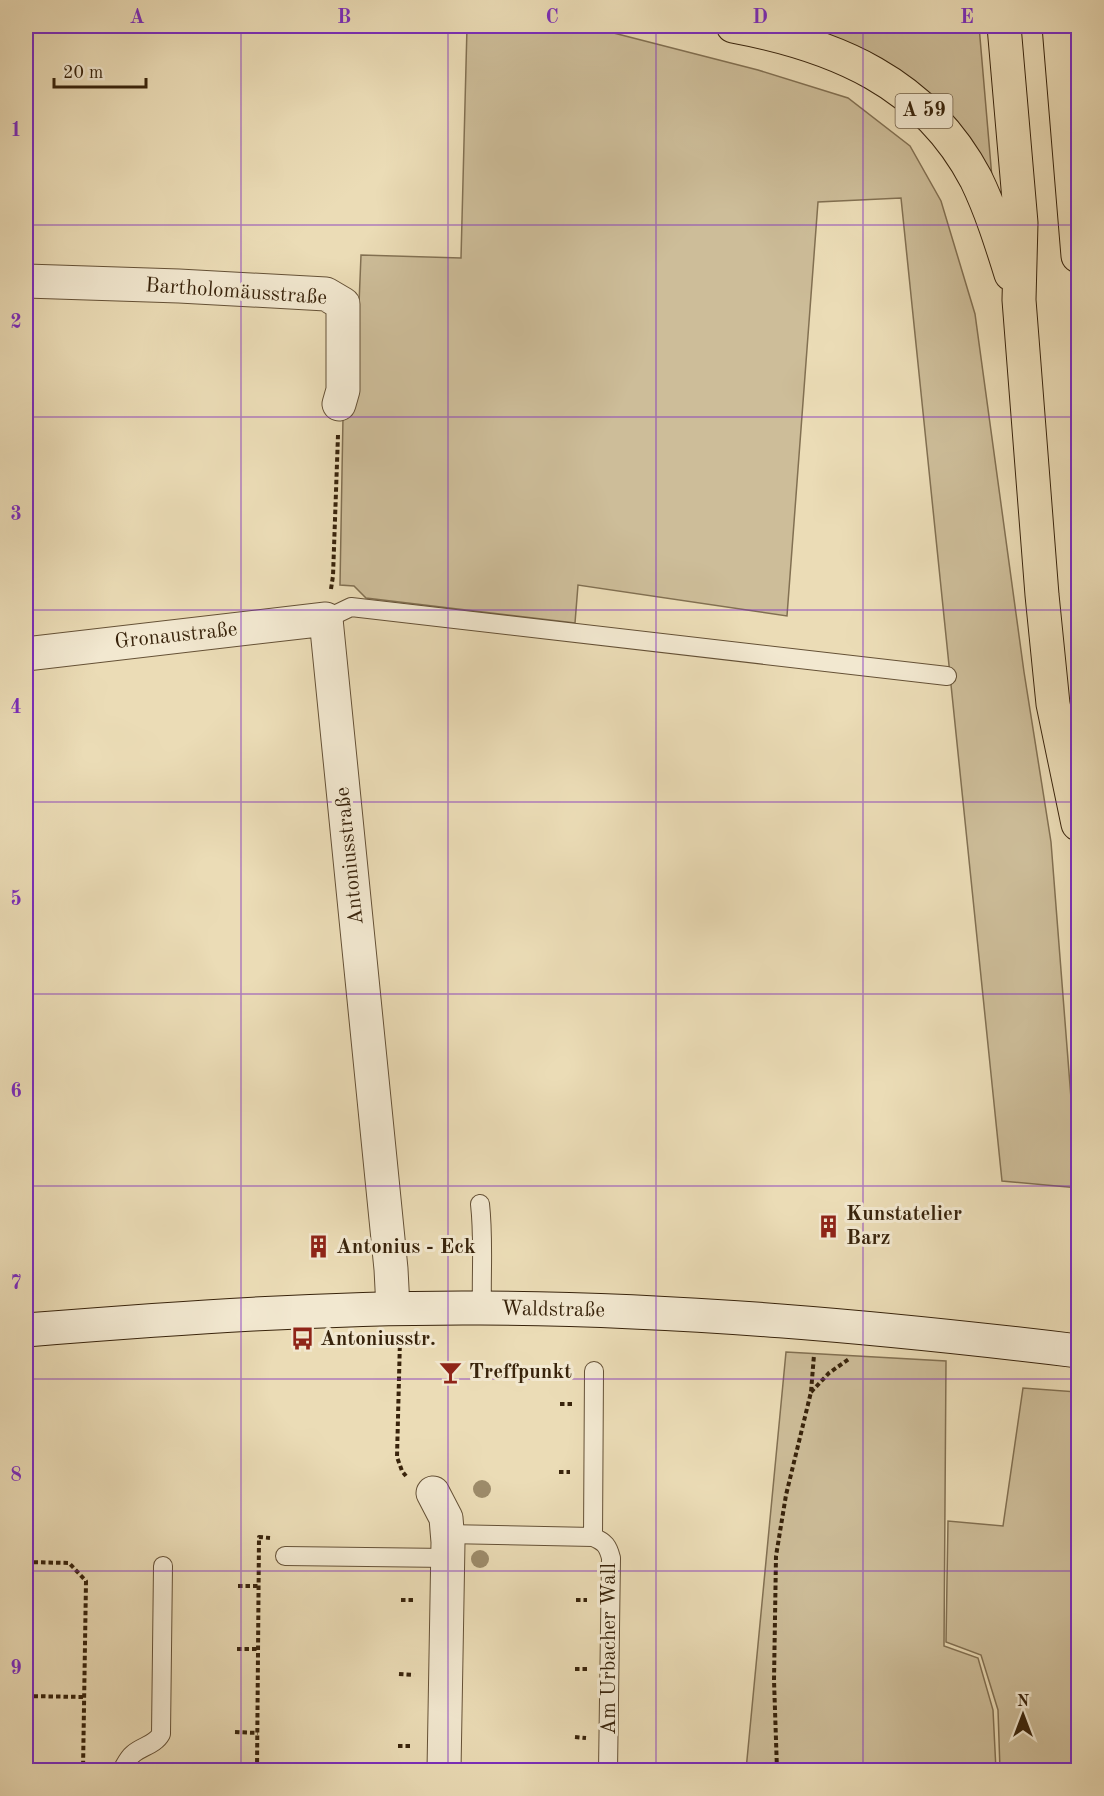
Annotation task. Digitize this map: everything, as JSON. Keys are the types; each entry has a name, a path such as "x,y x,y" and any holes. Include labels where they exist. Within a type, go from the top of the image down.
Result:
{"highway":[{"name":"A 59","path":"733,26 801,41 852,60 895,87 934,120 961,154 975,179 997,228 1019,300"},
{"path":"1004,26 1021,223 1019,300 1039,568 1053,704 1078,824"},
{"path":"1059,26 1078,256"}],"street":[{"name":"Bartholomäusstraße","path":"26,281 326,294 343,304 343,390 339,404"},
{"name":"Gronaustraße","path":"26,654 326,619"},
{"name":"Antoniusstraße","path":"326,619 390,1259 397,1308"},
{"name":"Waldstraße","path":"26,1330 128,1322 397,1308 482,1308 665,1313 865,1329 1078,1351"},
{"path":"433,1493 446,1518 444,1770"}],"lane":[{"path":"326,619 351,607 947,676"},
{"path":"480,1204 483,1232 480,1265 482,1308"},
{"name":"Am Urbacher Wall","path":"593,1537 594,1371"},
{"name":"Am Urbacher Wall","path":"285,1556 593,1537 602,1540 608,1546 611,1558 608,1770"},
{"path":"122,1770 130,1756 142,1747 157,1741 161,1734 163,1566"}],"path":[{"path":"326,619 333,576 339,404"},
{"path":"397,1308 397,1457 402,1471 413,1483 433,1493"},
{"path":"777,1770 774,1680 776,1556 786,1495 811,1392 817,1325"},
{"path":"811,1392 829,1373 860,1348 865,1329"},
{"path":"257,1770 259,1537 271,1538"},
{"path":"27,1582 26,1562 69,1563 87,1581 82,1770"},
{"path":"238,1586 259,1586"},
{"path":"237,1649 258,1650"},
{"path":"26,1696 84,1697"},
{"path":"236,1732 258,1733"}],"shaded area":[{"path":"461,26 592,26 758,70 848,98 910,146 941,201 975,314 1024,672 1051,842 1078,1188 1002,1181 901,198 818,202 787,616 578,585 575,623 366,598 354,586 340,585 343,417 355,403 361,255 461,258 467,27"},
{"path":"795,26 979,26 992,178"},
{"path":"786,1352 946,1361 944,1646 978,1658 993,1710 996,1770 746,1770"},
{"path":"1078,1380 1078,1770 1000,1770 998,1710 981,1655 946,1642 948,1521 1003,1526 1023,1388 1077,1392"}],"place":[{"name":"Kunstatelier Barz","path":"828,1226"},
{"name":"Antonius - Eck","path":"318,1247"},
{"name":"Antoniusstr.","path":"302,1339"},
{"name":"Treffpunkt","path":"451,1372"}]}
